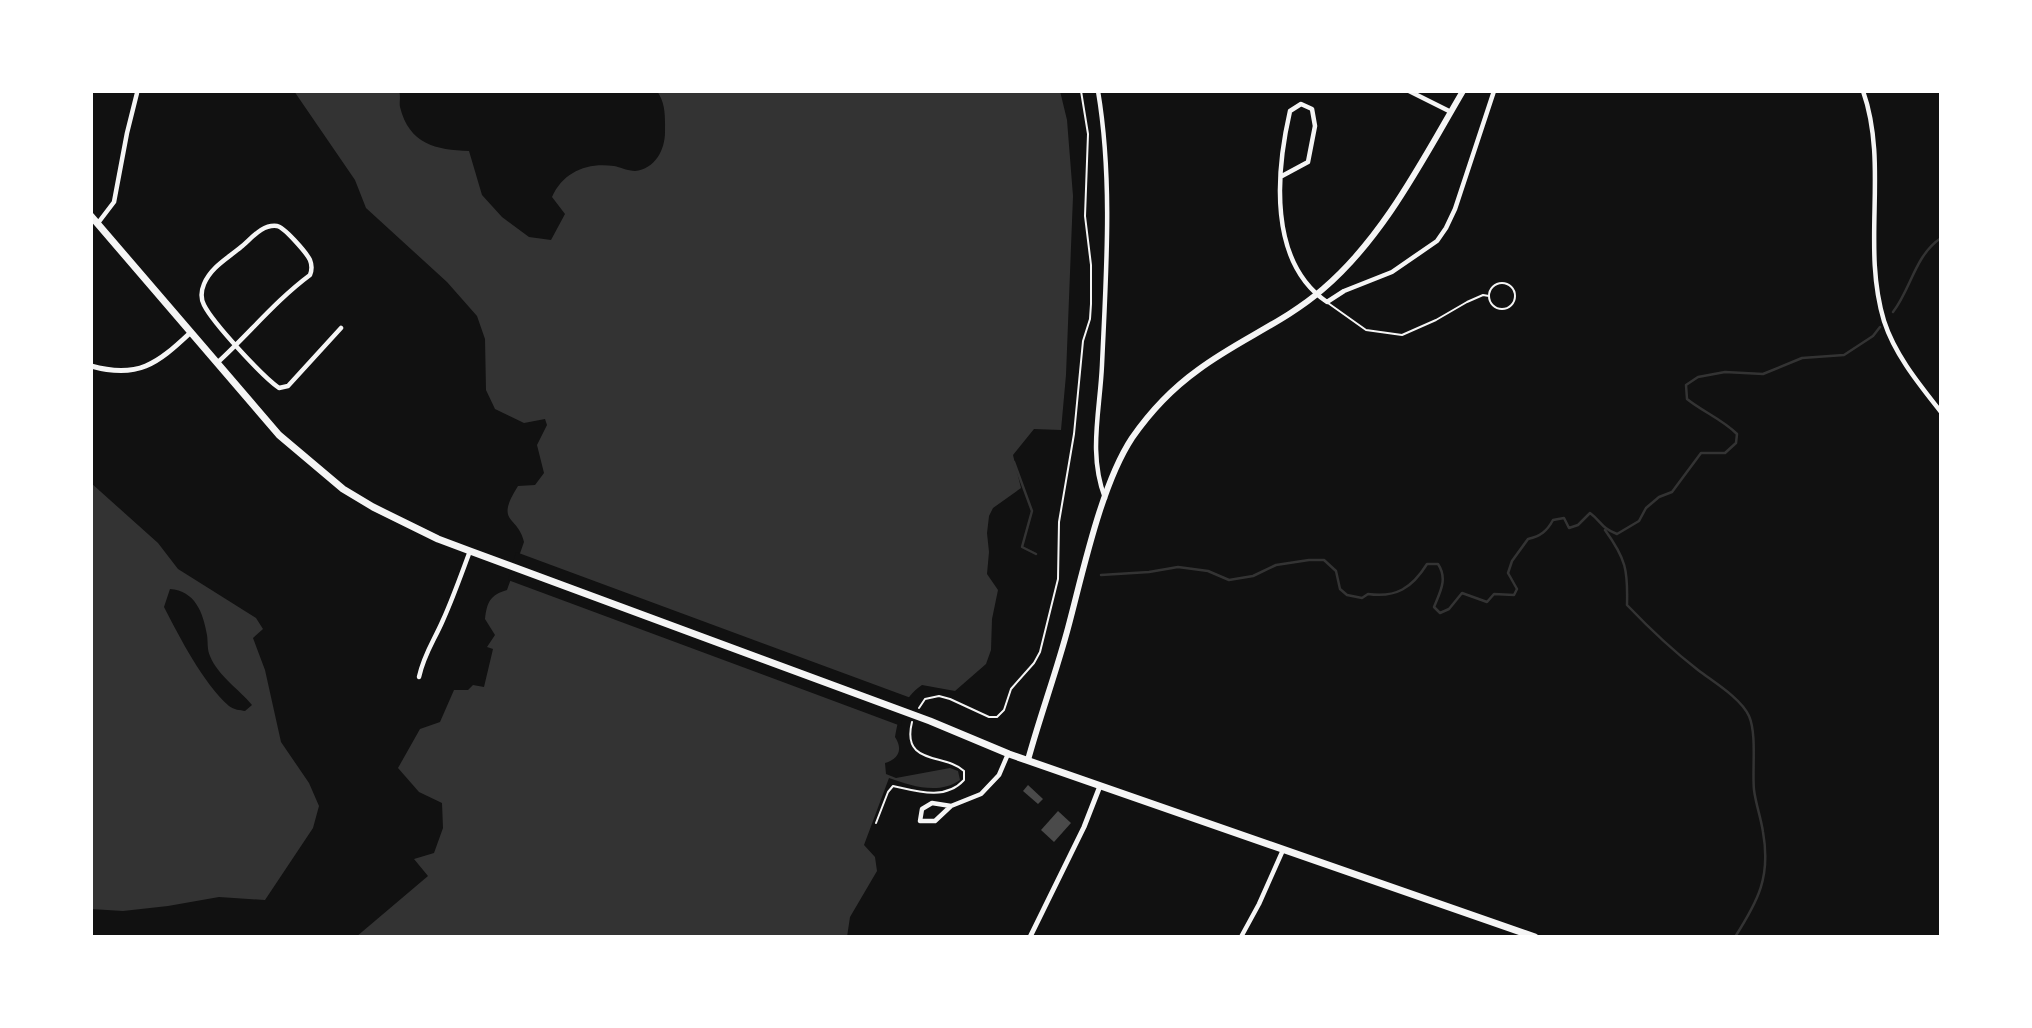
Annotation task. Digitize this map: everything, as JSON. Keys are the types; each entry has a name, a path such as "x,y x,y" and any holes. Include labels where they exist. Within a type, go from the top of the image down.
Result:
{"main road":[{"path":"1028,760 1105,499 1132,439 1171,392 1200,368 1282,319 1316,295 1354,258 1380,226 1411,179 1463,91"},
{"path":"91,215 279,435 343,489 395,518 470,551 930,721 1009,754 1535,937"}],"street":[{"path":"1098,91 1105,137 1106,226 1101,386 1095,452 1097,475 1105,499"},
{"path":"1409,91 1451,112"},
{"path":"1282,176 1308,162 1315,126 1312,109 1301,104 1290,111 1283,140 1280,200 1291,260 1316,295 1327,302 1344,291 1392,272 1437,241 1455,209 1494,91"},
{"path":"1863,91 1873,128 1877,282 1884,320 1899,355 1941,412"},
{"path":"98,223 114,202 137,93"},
{"path":"216,364 236,344 291,290 310,275 312,269 311,261 285,231 278,226 260,230 217,267 203,285 201,294 204,306 236,344 270,382 283,389 341,328"},
{"path":"91,366 118,372 133,371 154,364 190,333"},
{"path":"419,677 426,650 439,631 451,604 470,551"},
{"path":"951,806 932,803 922,809 920,821 935,821 951,806 981,794 999,775 1009,754"},
{"path":"1030,937 1084,827 1100,786"},
{"path":"1241,937 1283,850"}],"lane":[{"path":"1502,283 1514,289 1515,296 1508,307 1502,309 1491,302 1489,296 1491,289 1502,283"},
{"path":"1327,302 1366,330 1402,335 1467,302 1483,295 1489,296"}],"path":[{"path":"917,710 925,699 939,696 989,717 998,717 1011,689 1040,652 1055,598 1059,564 1059,522 1077,412 1083,341 1091,311 1091,265 1085,216 1088,134 1081,91"},
{"path":"876,823 893,786 910,792 936,793 957,786 964,780 964,771 960,767 933,760 915,748 909,736 914,717"}],"shaded area":[{"path":"294,91 399,91 404,119 417,137 446,149 469,151 482,195 502,217 529,237 551,240 565,214 552,197 569,175 585,167 604,165 635,171 648,167 658,158 665,139 665,121 657,91 1060,91 1067,120 1073,196 1066,375 1061,430 1034,429 1013,455 1021,488 993,508 989,516 987,574 998,590 992,619 991,650 986,664 955,691 922,685 916,690 906,701 898,721 895,737 899,746 898,753 894,759 885,763 886,774 896,778 950,768 958,771 960,780 952,785 925,788 889,778 864,845 875,857 877,871 850,917 847,937 356,937 428,876 414,859 434,853 443,828 442,803 419,792 398,768 420,729 440,722 454,690 468,690 473,685 484,687 493,649 487,647 495,635 485,619 487,608 493,597 507,590 524,542 510,518 508,507 518,486 535,485 544,473 537,445 547,425 545,419 524,423 495,409 486,390 485,339 477,316 447,282 366,208 355,180"},
{"path":"91,483 158,543 178,569 256,618 263,629 253,638 265,670 281,742 309,783 319,806 313,828 265,900 219,897 123,911 91,909","holes":["170,589 192,598 200,611 207,635 208,651 214,663 252,705 245,711 231,707 219,696 201,673 177,632 164,607"]}],"pier":[{"path":"516,552 911,698 901,726 508,580"}],"building":[{"path":"1028,785 1043,799 1038,804 1023,791"},
{"path":"1058,811 1071,823 1054,842 1041,830"}],"waterway":[{"path":"1893,312 1919,263 1932,245 1941,238"},
{"path":"1101,575 1178,567 1208,571 1229,580 1253,576 1276,565 1324,560 1336,571 1340,589 1347,595 1362,598 1368,594 1387,594 1402,590 1427,564 1438,564 1443,580 1434,607 1440,613 1449,609 1462,593 1487,602 1494,594 1514,595 1517,589 1508,573 1512,561 1528,539 1543,533 1553,520 1564,518 1569,528 1578,525 1590,513 1617,534 1639,521 1646,508 1659,497 1672,492 1701,453 1725,453 1736,443 1737,434 1687,399 1686,385 1698,377 1725,372 1763,374 1802,358 1844,355 1873,336 1880,327"},
{"path":"1014,462 1032,511 1022,547 1036,554"},
{"path":"1605,530 1624,565 1627,605 1679,655 1733,696 1749,716 1754,742 1754,790 1763,832 1765,862 1761,888 1735,937"}]}
